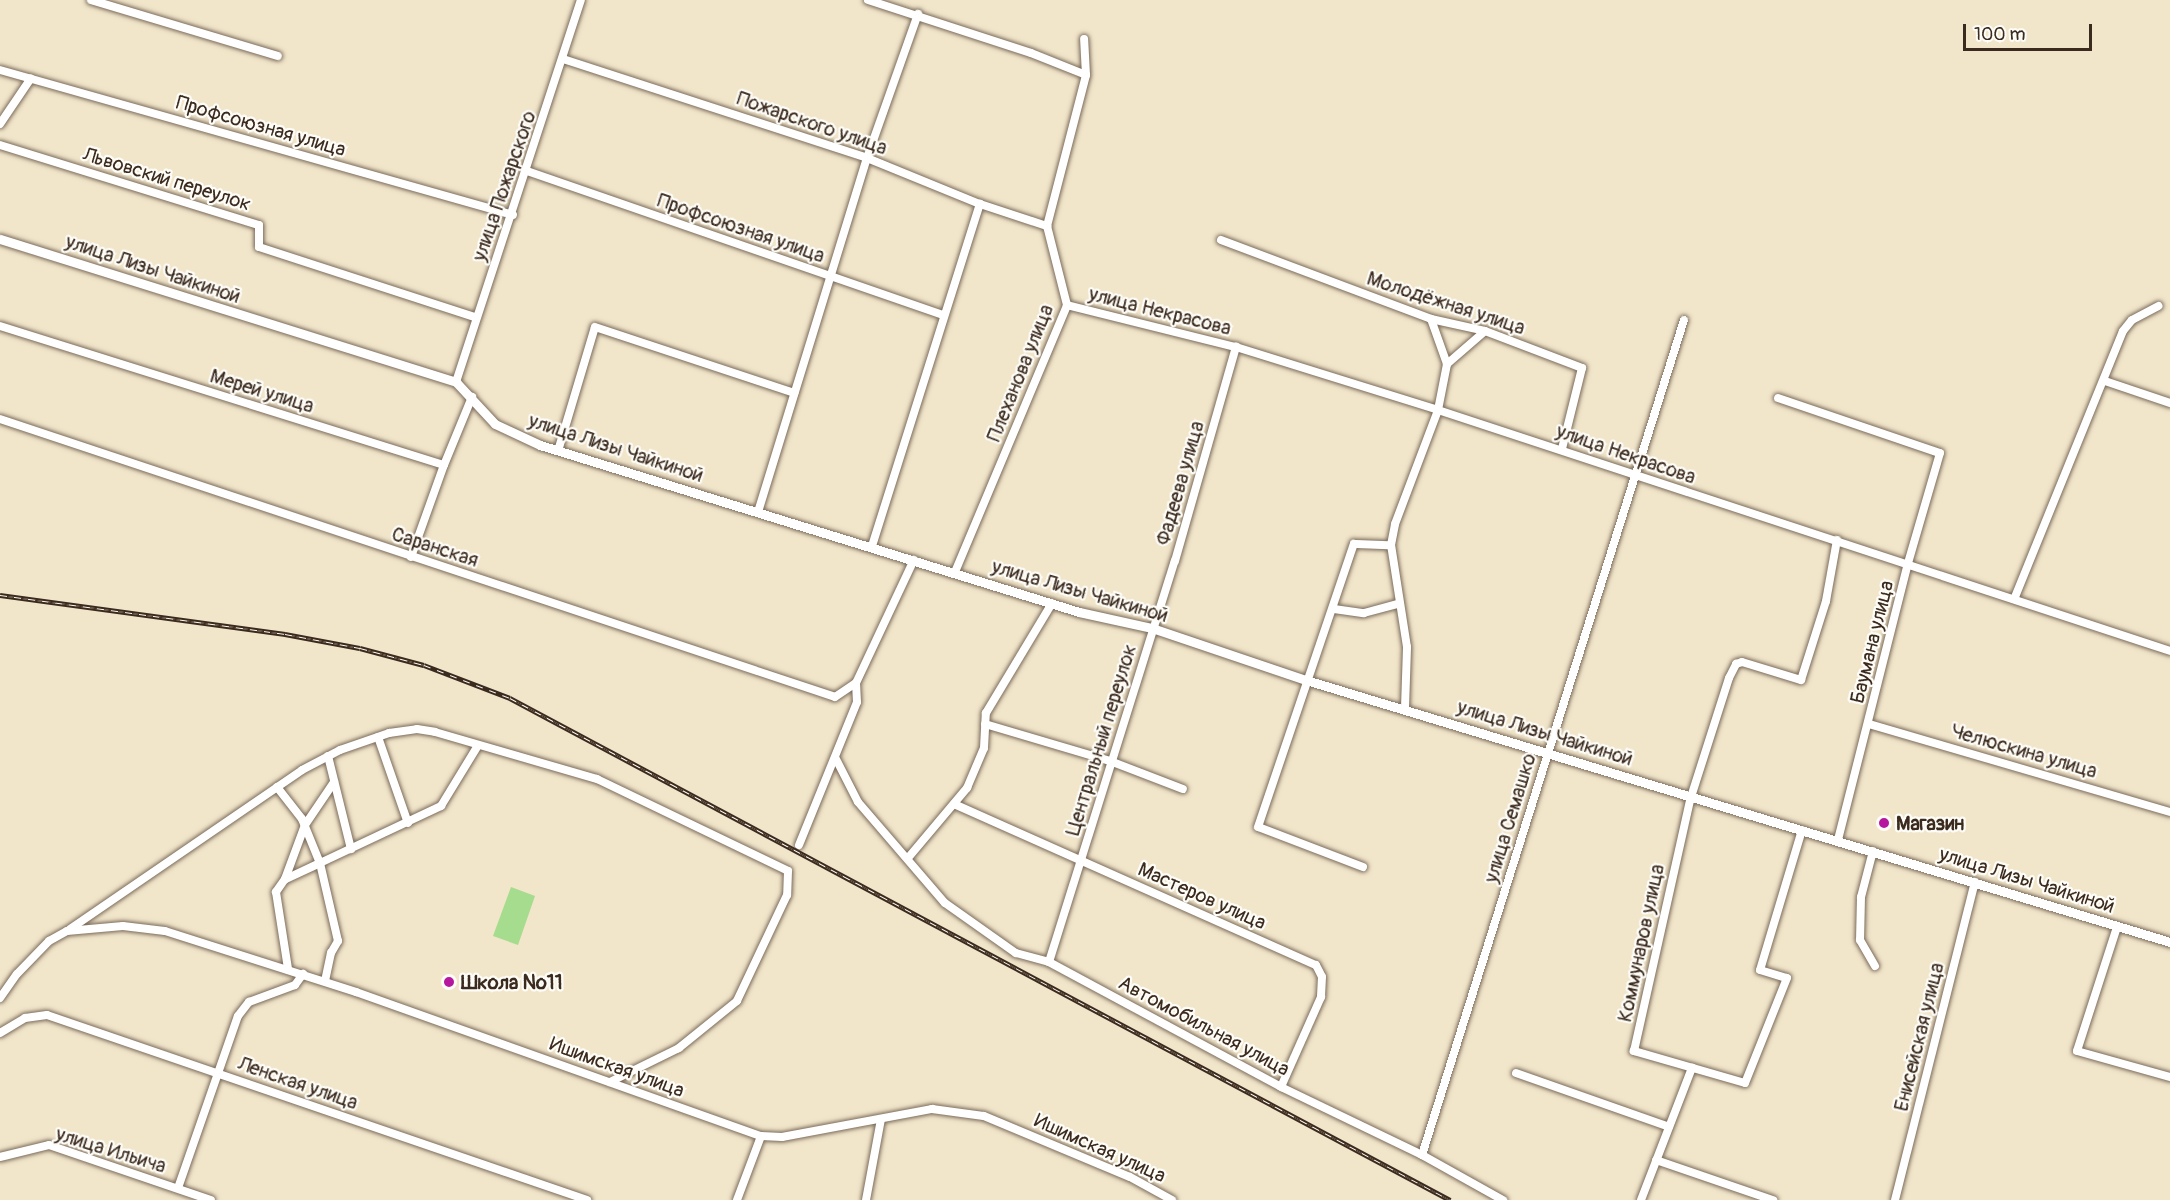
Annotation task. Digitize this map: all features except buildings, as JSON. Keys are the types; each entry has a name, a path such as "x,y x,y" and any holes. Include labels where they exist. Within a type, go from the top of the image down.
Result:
{"street":[{"path":"91,0 278,56"},
{"name":"улица Пожарского","path":"456,382 475,317 513,215 581,0"},
{"path":"868,0 918,14 1086,75"},
{"path":"758,512 867,158 918,14"},
{"name":"Плеханова улица","path":"955,573 1067,305 1047,226 1086,75 1084,39"},
{"name":"Пожарского улица","path":"563,59 867,158 980,204 1047,226"},
{"name":"Профсоюзная улица","path":"0,70 513,215"},
{"path":"0,124 31,78"},
{"name":"Львовский переулок","path":"0,145 259,225 260,247 475,317"},
{"name":"Профсоюзная улица","path":"527,171 944,315"},
{"path":"872,546 980,204"},
{"name":"улица Лизы Чайкиной","path":"0,239 456,382 495,424 558,451 1109,620 1152,628 1306,681 1405,708 2170,942"},
{"name":"Молодёжная улица","path":"1221,240 1431,319 1485,331 1582,368 1562,449"},
{"name":"улица Некрасова","path":"1067,305 1236,347 1438,410 2014,597 2170,651"},
{"path":"2014,597 2105,381 2123,331 2132,320 2158,306"},
{"path":"1405,708 1407,647 1398,604 1391,545 1395,524 1438,410 1448,364 1431,319"},
{"name":"улица Семашко","path":"1422,1155 1684,320"},
{"name":"Мерей улица","path":"0,326 444,465"},
{"path":"558,451 595,327 794,393"},
{"path":"1448,364 1485,331"},
{"name":"Фадеева улица","path":"1152,628 1236,347"},
{"path":"2105,381 2158,402 2170,403"},
{"path":"411,557 444,465 472,397"},
{"name":"Баумана улица","path":"1778,398 1940,453 1908,563 1838,840"},
{"name":"Саранская","path":"0,419 835,697 856,683"},
{"name":"Коммунаров улица","path":"1802,830 1761,970 1787,978 1745,1083 1634,1051 1691,797 1736,664 1766,667 1801,680 1826,601 1837,540"},
{"path":"1363,867 1258,827 1306,681 1334,609 1354,544 1391,545"},
{"path":"799,845 836,759 857,702 856,683 914,560"},
{"path":"908,858 967,788 984,748 986,713 1052,603"},
{"path":"1334,609 1364,613 1398,604"},
{"name":"Центральный переулок","path":"1049,962 1152,628"},
{"path":"985,724 1110,761 1183,789"},
{"name":"Челюскина улица","path":"1869,724 2170,812"},
{"path":"67,931 277,787 328,756 378,737 417,729 597,779 788,871 787,895 737,1001 679,1048 610,1083"},
{"path":"378,737 408,823"},
{"path":"285,879 408,823 445,802 477,747"},
{"path":"328,756 351,849"},
{"name":"Автомобильная улица","path":"836,759 858,802 945,903 1016,953 1049,962 1281,1087 1422,1155 1503,1200"},
{"path":"288,969 276,892 285,879 305,825 334,782"},
{"path":"277,787 305,825 320,863 338,941 331,952 325,981"},
{"name":"Мастеров улица","path":"954,804 1316,965 1322,977 1321,997 1281,1087"},
{"path":"1873,850 1861,897 1860,940 1875,966"},
{"name":"Енисейская улица","path":"1895,1200 1975,882"},
{"name":"Ишимская улица","path":"0,999 17,974 49,941 67,931 123,926 165,931 325,981 761,1136 782,1137 932,1109 984,1116 1130,1177 1172,1200"},
{"path":"2118,927 2078,1051 2170,1077"},
{"path":"178,1188 238,1016 249,1002 295,986 303,974"},
{"name":"Ленская улица","path":"0,1033 25,1018 47,1015 587,1200"},
{"path":"1641,1200 1692,1068"},
{"path":"1516,1073 1669,1127"},
{"path":"869,1199 881,1119"},
{"path":"737,1200 761,1136"},
{"name":"улица Ильича","path":"0,1157 50,1145 212,1200"},
{"path":"1656,1160 1773,1200"}],"green space":[{"path":"511,887 535,896 518,945 493,936"}],"railway":[{"path":"0,595 285,634 360,648 424,665 510,698 1450,1200"}],"place":[{"name":"Магазин","path":"1884,823"},
{"name":"Школа №11","path":"449,982"}]}
